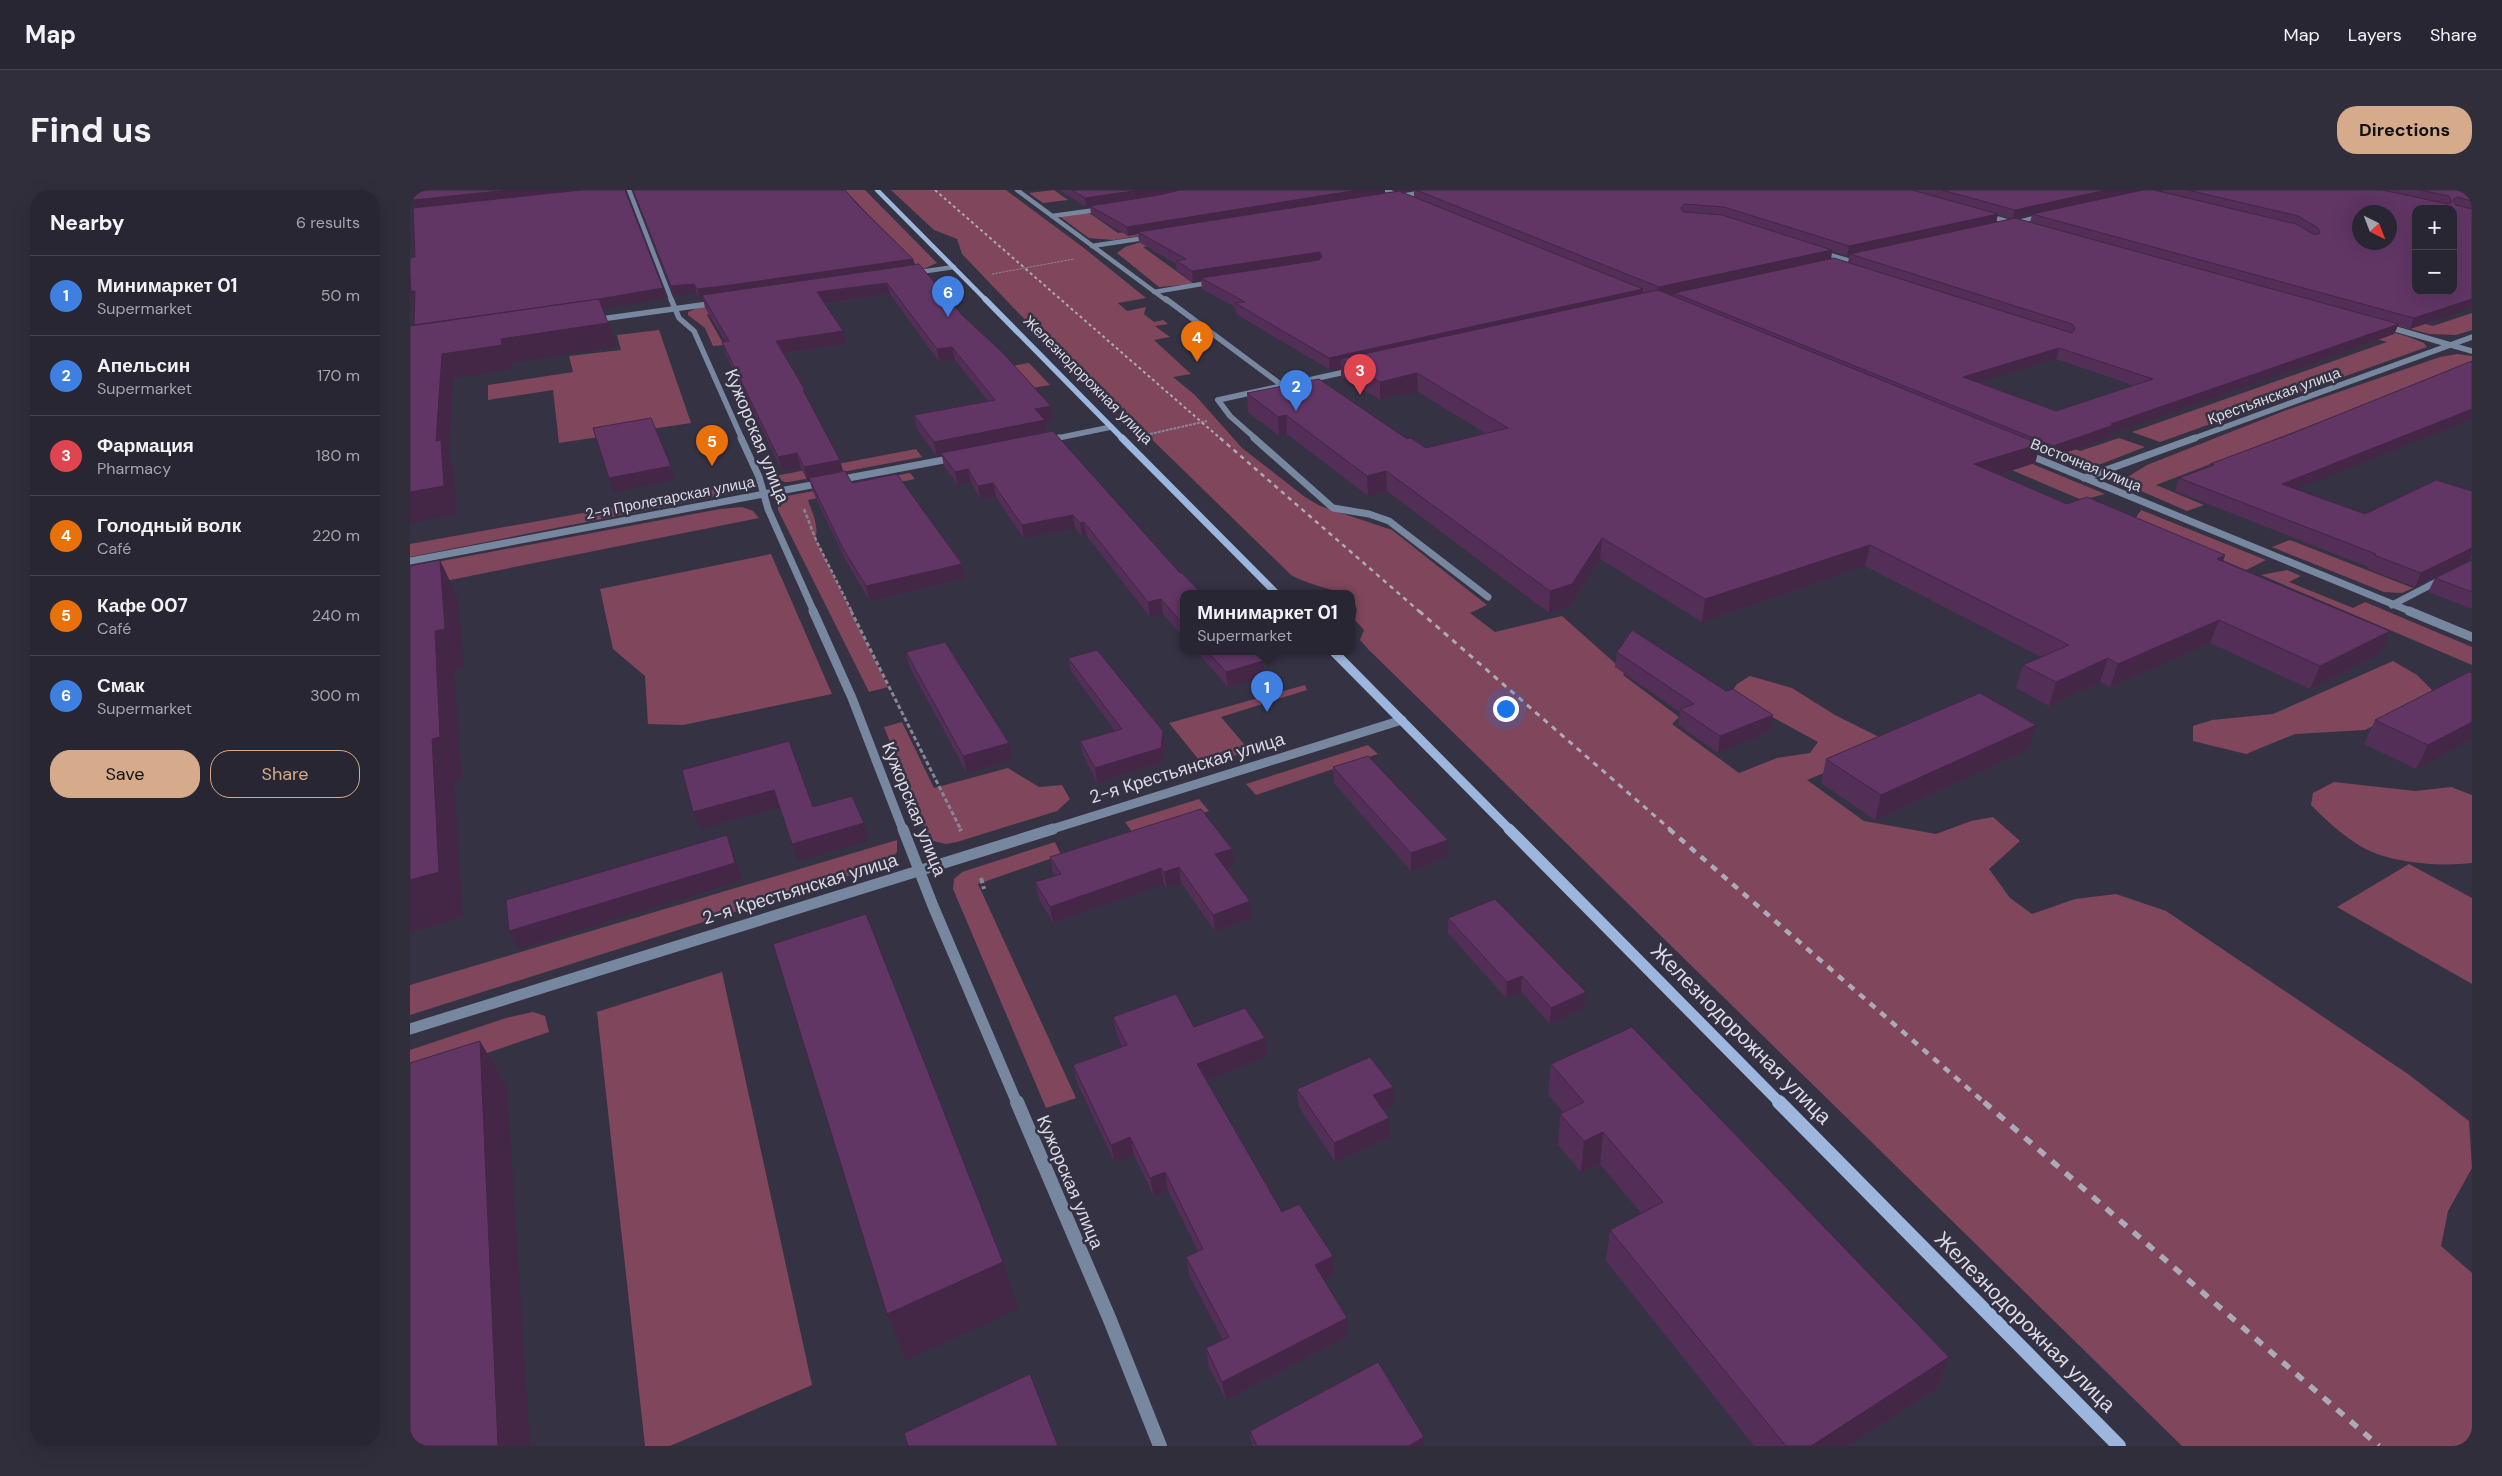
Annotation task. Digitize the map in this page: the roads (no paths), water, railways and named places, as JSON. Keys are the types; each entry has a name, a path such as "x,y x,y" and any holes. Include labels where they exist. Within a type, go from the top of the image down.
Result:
{"main road":[{"name":"Железнодорожная улица","path":"877,190 1273,590"},
{"name":"Железнодорожная улица","path":"1337,655 2119,1446"}],"street":[{"name":"Кужорская улица","path":"629,190 679,318 694,331 759,477 764,495 852,698 921,869 933,906 1110,1320 1160,1446"},
{"path":"1017,190 1283,386"},
{"path":"1385,190 1414,202"},
{"path":"1391,197 1436,190"},
{"path":"1052,216 1107,208"},
{"path":"1980,214 2030,228"},
{"path":"1997,226 2051,214"},
{"path":"1092,246 1158,236"},
{"path":"1814,250 1847,260"},
{"path":"1832,263 1857,258"},
{"path":"902,275 954,267"},
{"path":"1154,292 1222,281"},
{"path":"587,321 725,301"},
{"path":"2374,323 2472,351"},
{"name":"Крестьянская улица","path":"2084,478 2472,337"},
{"path":"1359,369 1218,400 1230,416 1333,508 1369,514 1389,521 1488,597"},
{"path":"1035,442 1110,427"},
{"name":"Восточная улица","path":"2020,452 2472,638"},
{"name":"2-я Пролетарская улица","path":"410,561 958,457"},
{"path":"2392,604 2454,573"},
{"name":"2-я Крестьянская улица","path":"410,1029 1402,720"}],"railway":[{"path":"935,190 1221,439"},
{"path":"1220,438 1420,612"},
{"path":"1419,611 1671,830"},
{"path":"1669,829 1985,1103"},
{"path":"1984,1102 2379,1446"}],"place":[{"name":"Смак","path":"948,317"},
{"name":"Голодный волк","path":"1197,362"},
{"name":"Фармация","path":"1360,395"},
{"name":"Апельсин","path":"1296,411"},
{"name":"Кафе 007","path":"712,466"},
{"name":"Минимаркет 01","path":"1267,712"}]}
